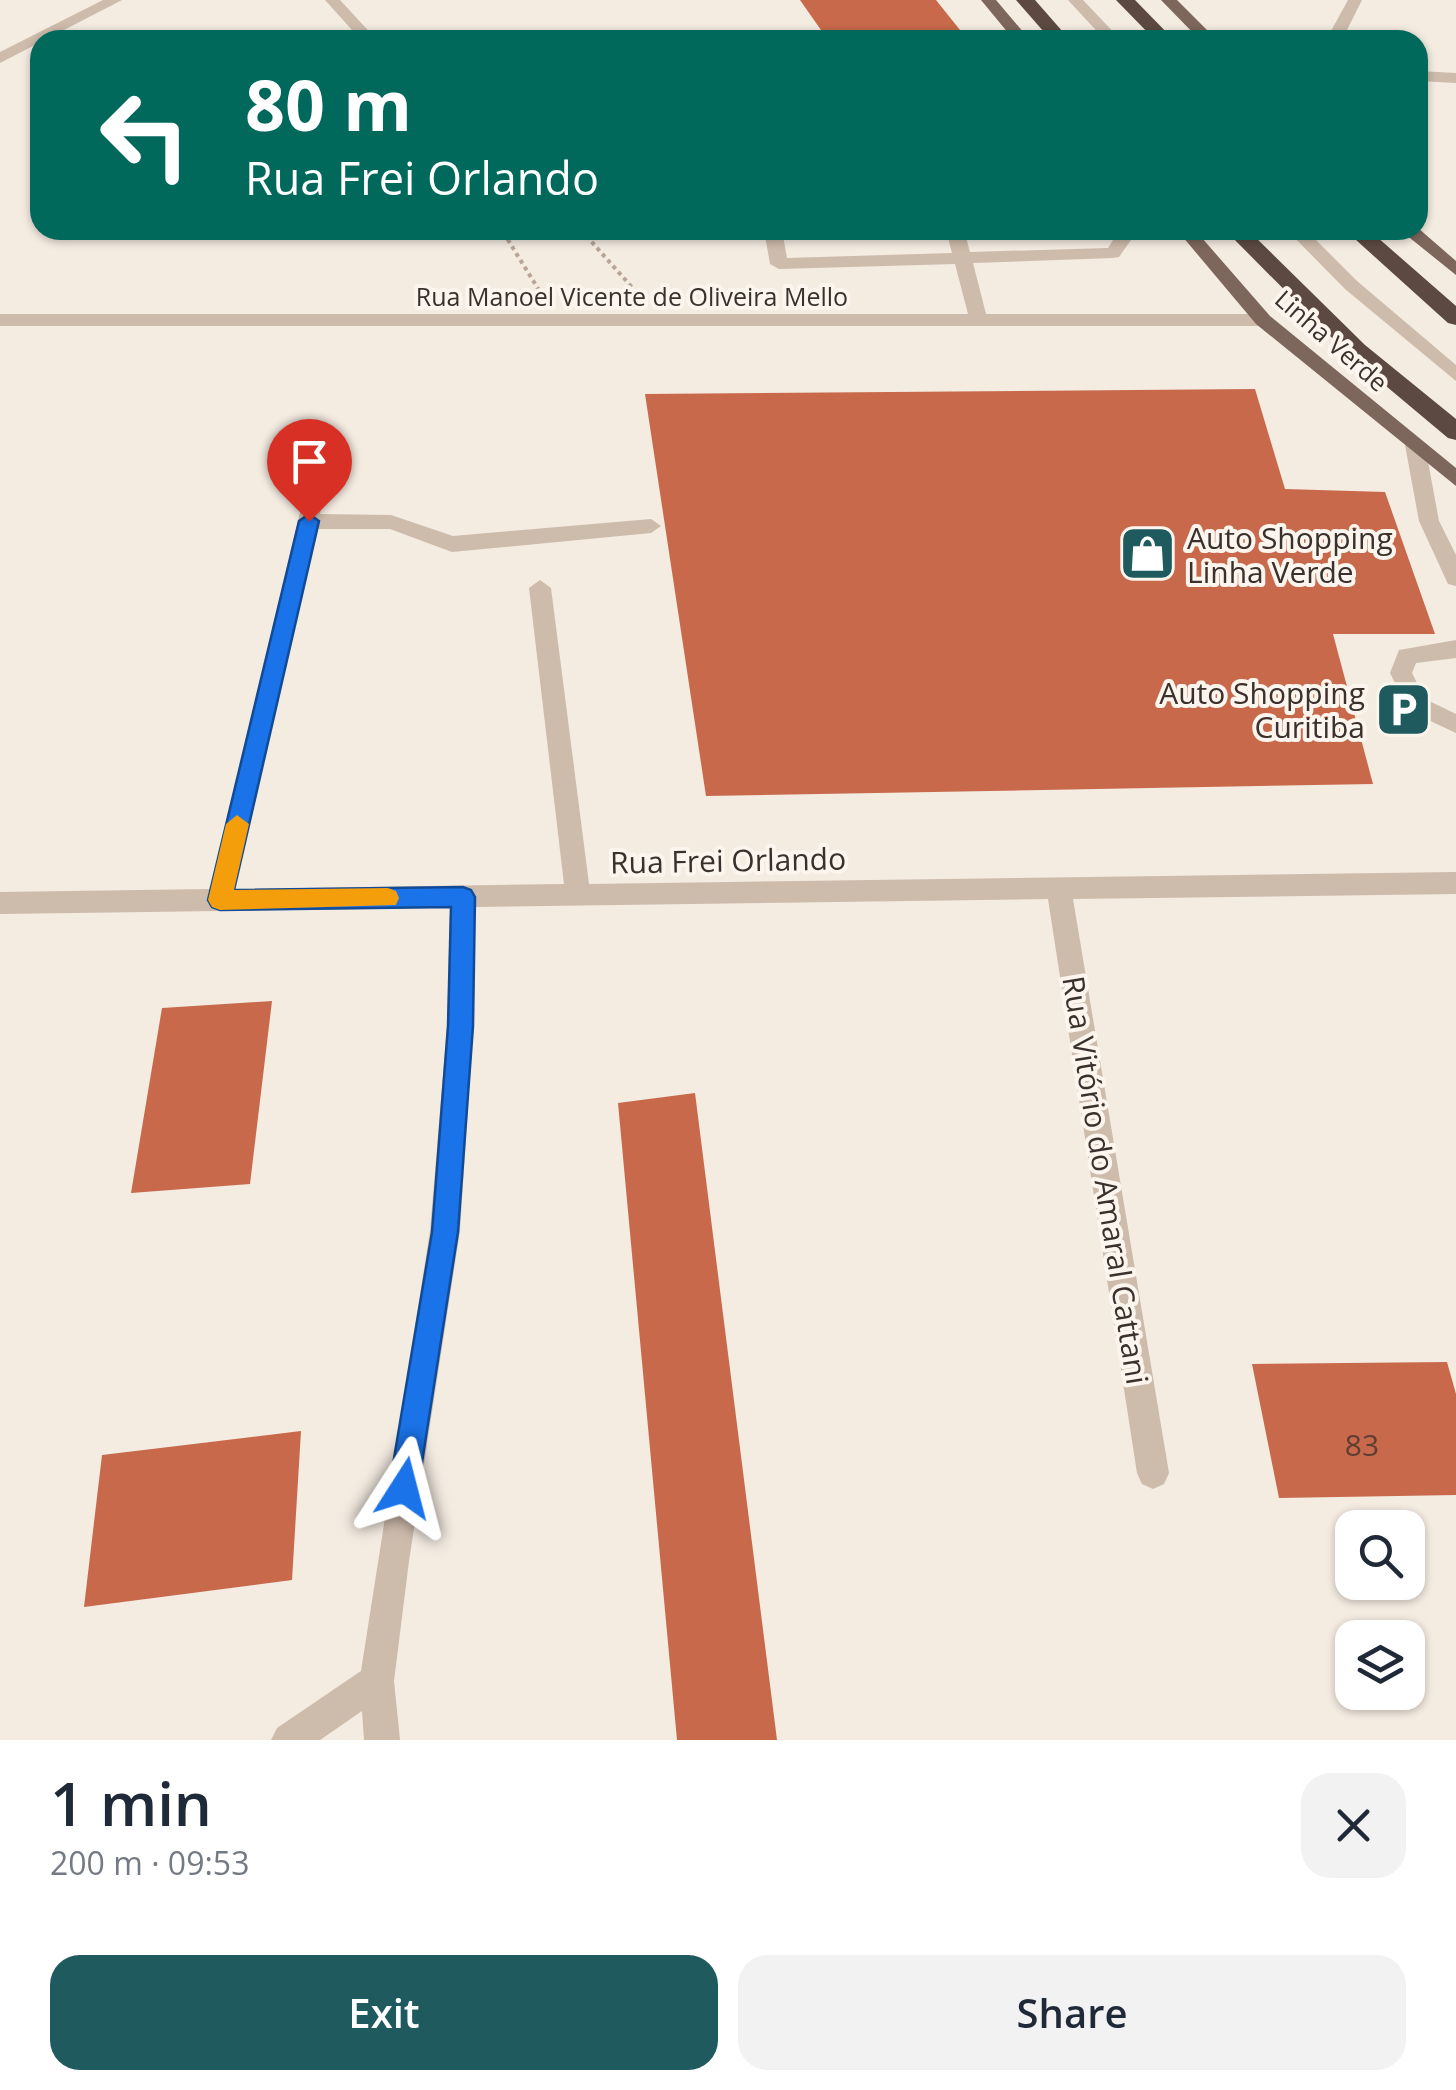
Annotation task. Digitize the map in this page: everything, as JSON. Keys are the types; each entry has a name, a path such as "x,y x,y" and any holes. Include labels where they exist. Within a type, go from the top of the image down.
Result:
{"highway":[{"path":"1025,0 1053,30"},
{"path":"1125,0 1154,30"},
{"name":"Linha Verde","path":"1246,240 1357,350 1456,432"},
{"path":"1367,240 1456,318"}],"main road":[{"path":"988,0 1014,30"},
{"path":"1168,0 1198,30"},
{"name":"Linha Verde","path":"1195,240 1263,320 1456,478"},
{"path":"1421,240 1456,270"}],"street":[{"path":"56,30 115,0"},
{"path":"332,0 360,30"},
{"path":"1075,0 1104,30"},
{"path":"1339,30 1355,0"},
{"path":"0,58 30,43"},
{"path":"1428,77 1456,78"},
{"path":"774,240 778,264 1113,253 1122,240"},
{"path":"957,240 979,321"},
{"path":"1306,240 1351,285 1456,375"},
{"name":"Rua Manoel Vicente de Oliveira Mello","path":"0,320 1263,320"},
{"path":"1414,445 1428,521 1456,578"},
{"path":"220,900 311,510 392,522 452,544 651,526"},
{"path":"540,588 578,895"},
{"path":"1456,650 1407,656 1401,672 1417,706 1456,724"},
{"name":"Rua Frei Orlando","path":"0,903 1456,883"},
{"name":"Rua Vitório do Amaral Cattani","path":"1058,888 1153,1473"},
{"path":"382,1740 377,1681 392,1561 445,1232 460,1026 463,897"},
{"path":"288,1740 377,1681"}],"path":[{"path":"508,240 559,321"},
{"path":"589,240 662,321"}],"building":[{"path":"800,0 936,0 960,30 821,30"},
{"path":"1255,389 1285,489 1385,492 1435,634 1333,634 1373,784 706,796 645,394"},
{"path":"272,1001 250,1184 131,1193 162,1008"},
{"path":"695,1093 777,1740 677,1740 618,1103"},
{"path":"1447,1362 1456,1394 1456,1495 1279,1498 1252,1364"},
{"path":"301,1431 292,1580 84,1607 102,1455"}],"slow traffic":[{"path":"237,824 220,900 388,898"}],"place":[{"name":"Auto Shopping Linha Verde","path":"1148,554"},
{"name":"Auto Shopping Curitiba","path":"1404,709"}],"route":[{"path":"309,521 220,900 463,897 460,1026 445,1232 404,1488"}]}
